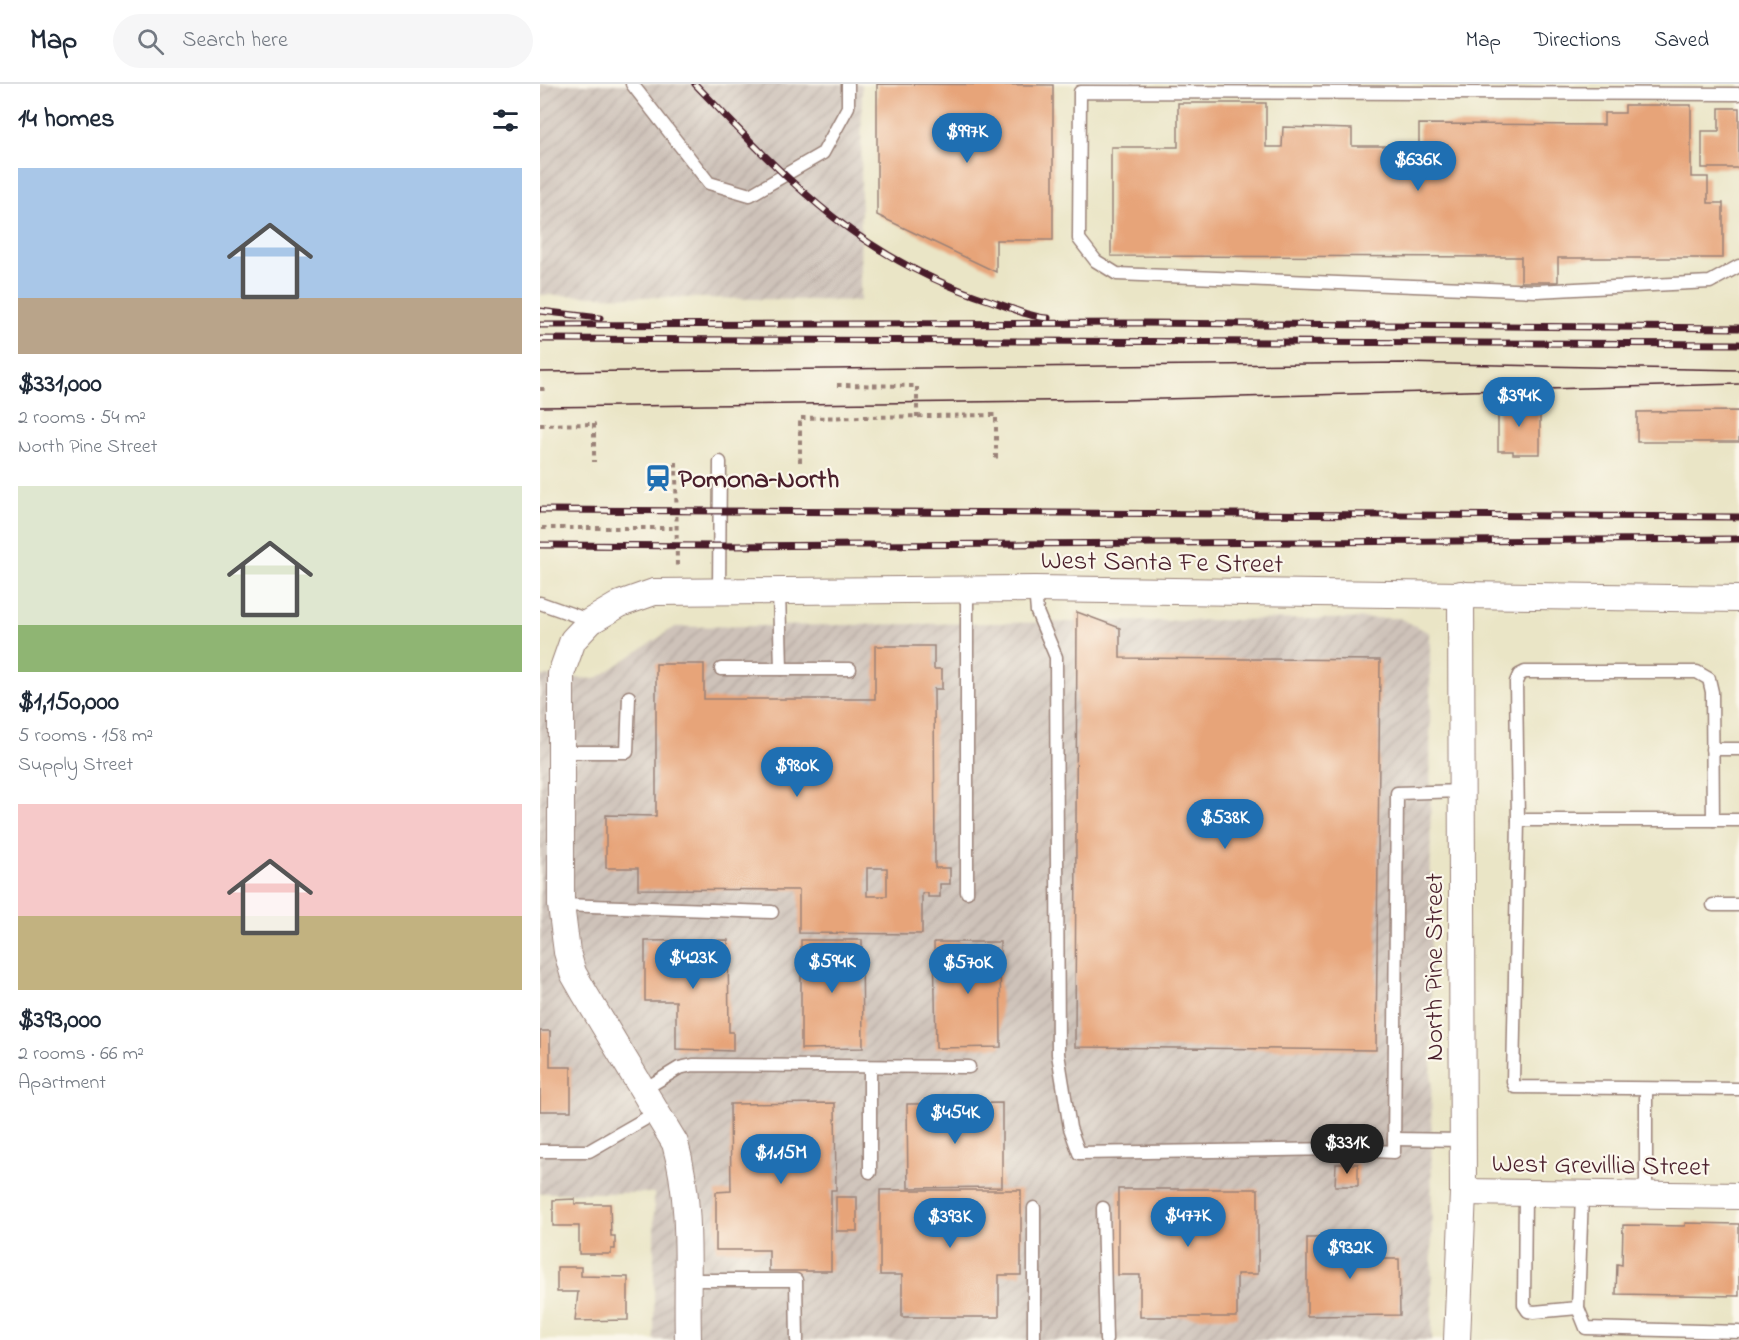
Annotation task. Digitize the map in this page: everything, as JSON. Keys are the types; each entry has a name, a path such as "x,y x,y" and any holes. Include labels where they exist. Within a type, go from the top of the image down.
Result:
{"street":[{"name":"West Santa Fe Street","path":"688,1340 682,1167 675,1143 573,973 562,928 561,674 573,640 591,621 620,604 654,592 1035,589 1739,599"},
{"name":"North Pine Street","path":"1457,1340 1463,1191 1461,594"},
{"name":"West Grevillia Street","path":"1463,1191 1739,1196"}],"lane":[{"path":"632,84 709,183 750,195 823,153 848,107 848,84"},
{"path":"1739,94 1080,92 1079,239 1096,261 1117,274 1270,282 1537,291 1710,282 1739,266"},
{"path":"719,591 720,462"},
{"path":"1035,589 1037,612 1056,657 1058,1054 1070,1128 1079,1153 1336,1149 1394,1152 1397,793 1463,791"},
{"path":"967,590 967,892"},
{"path":"779,591 781,669"},
{"path":"540,603 591,621"},
{"path":"721,669 850,669"},
{"path":"1713,820 1712,692 1708,679 1697,672 1525,672 1518,675 1516,682 1518,820 1513,1082 1515,1087 1739,1089"},
{"path":"561,752 627,752 629,697"},
{"path":"1712,749 1739,749"},
{"path":"1518,820 1739,820"},
{"path":"561,905 772,912"},
{"path":"1713,905 1739,905"},
{"path":"643,1090 679,1068 693,1065 969,1066"},
{"path":"870,1066 870,1172"},
{"path":"1646,1089 1646,1195"},
{"path":"540,1151 589,1151 657,1113"},
{"path":"1394,1139 1463,1140"},
{"path":"1525,1193 1524,1305 1528,1311 1534,1312 1578,1308"},
{"path":"1582,1194 1578,1308 1586,1328 1739,1332"},
{"path":"1034,1208 1034,1340"},
{"path":"1102,1208 1106,1340"},
{"path":"687,1280 796,1280 797,1340"}],"path":[{"path":"837,385 917,386 917,417"},
{"path":"800,462 800,418 996,415 996,462"},
{"path":"540,425 594,424 594,462"},
{"path":"676,462 677,592"},
{"path":"542,528 676,528"}],"shaded area":[{"path":"540,84 862,84 860,301 540,295"},
{"path":"1399,618 1430,633 1432,1340 654,1340 654,1193 540,1193 540,676 596,679 675,627"}],"building":[{"path":"877,84 1053,85 1053,240 996,240 996,272 877,215"},
{"path":"1178,103 1266,103 1266,147 1282,147 1283,127 1352,129 1352,146 1397,146 1397,174 1399,166 1412,166 1412,174 1419,174 1419,124 1604,125 1604,113 1625,113 1625,105 1691,105 1691,177 1708,177 1708,203 1723,203 1723,258 1558,258 1558,282 1521,282 1521,257 1111,256 1111,147 1178,147"},
{"path":"1719,108 1739,108 1739,168 1702,168 1702,131 1719,131"},
{"path":"1498,403 1540,403 1540,454 1513,454 1513,451 1498,451"},
{"path":"1739,411 1739,442 1637,442 1637,412"},
{"path":"1077,612 1120,628 1120,658 1380,660 1376,1050 1075,1047"},
{"path":"875,646 934,646 934,669 942,669 942,689 934,689 935,868 950,868 950,884 940,884 940,897 928,897 928,893 922,893 922,934 799,933 799,890 638,889 638,868 606,868 606,815 656,816 656,664 704,664 704,699 875,699","holes":["867,868 887,868 887,896 867,896"]},
{"path":"728,940 729,1032 733,1032 733,1051 676,1049 676,1001 645,1001 645,941"},
{"path":"801,940 862,940 863,1048 801,1049"},
{"path":"934,942 1000,942 1001,1047 936,1048"},
{"path":"540,1031 550,1031 550,1067 571,1067 571,1111 540,1111"},
{"path":"835,1103 836,1190 831,1190 831,1271 769,1271 769,1250 716,1250 716,1192 731,1191 730,1104"},
{"path":"1002,1103 1002,1187 908,1188 907,1104"},
{"path":"1336,1164 1358,1164 1358,1186 1335,1186"},
{"path":"1118,1189 1258,1189 1258,1274 1237,1274 1237,1317 1140,1317 1140,1275 1118,1275"},
{"path":"880,1190 1021,1190 1021,1275 999,1275 999,1317 902,1317 902,1275 880,1275"},
{"path":"836,1197 857,1197 857,1231 836,1231"},
{"path":"575,1199 575,1204 610,1204 611,1236 615,1236 615,1249 611,1249 611,1254 579,1254 579,1226 553,1226 553,1200"},
{"path":"1685,1223 1739,1224 1739,1296 1616,1294 1617,1264 1622,1265 1623,1225 1685,1226"},
{"path":"1367,1237 1367,1259 1399,1259 1400,1315 1307,1316 1307,1238"},
{"path":"557,1267 581,1267 581,1276 628,1277 628,1320 575,1321 578,1292 557,1292"}],"tram line":[{"path":"540,372 1402,363 1739,370"},
{"path":"540,407 1123,400 1739,384"}],"railway":[{"path":"695,84 794,184 864,239 902,263 944,284 1034,316 1048,318"},
{"path":"540,311 600,318"},
{"path":"540,325 1141,323 1739,328"},
{"path":"540,339 1739,344"},
{"path":"540,510 1739,517"},
{"path":"540,545 720,546 1739,539"}],"place":[{"name":"Pomona–North","path":"658,478"}]}
